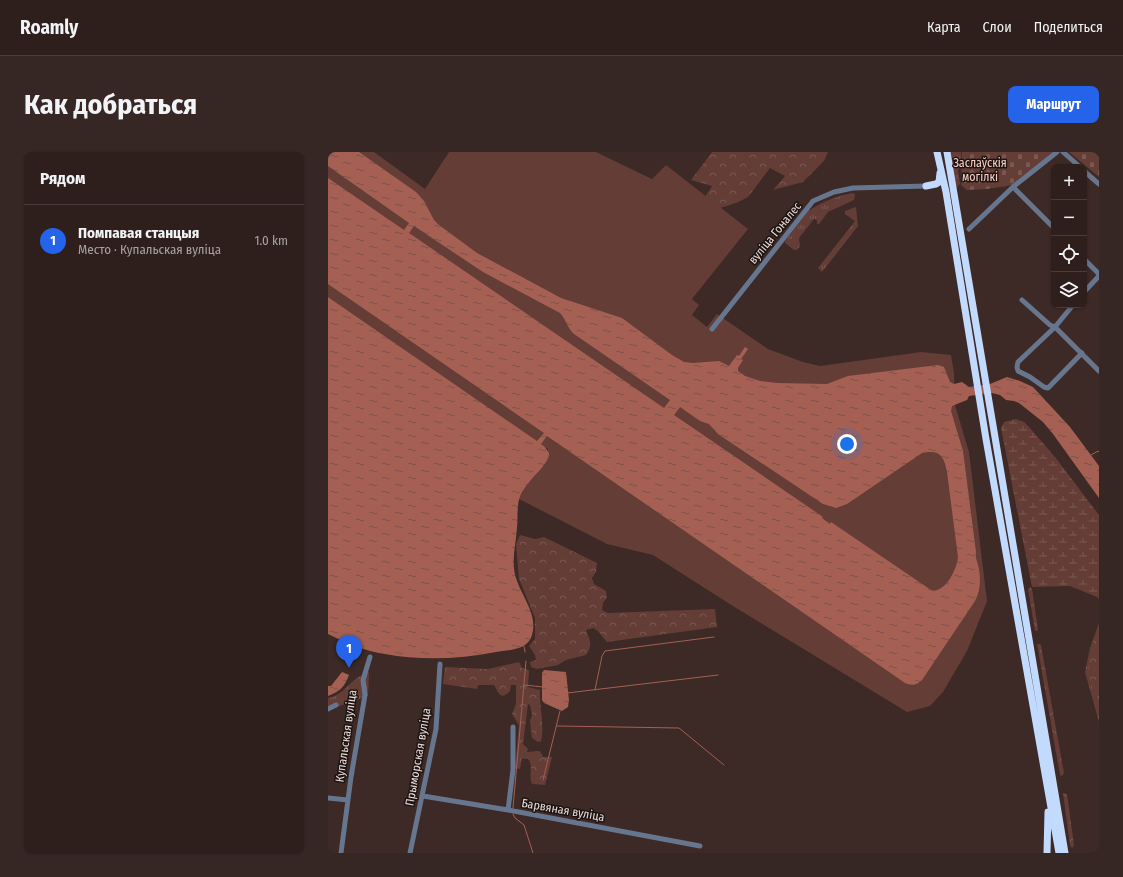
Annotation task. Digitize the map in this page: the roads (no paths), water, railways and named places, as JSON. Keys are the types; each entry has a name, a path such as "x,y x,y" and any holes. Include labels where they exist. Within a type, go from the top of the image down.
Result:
{"highway":[{"path":"937,152 947,203 979,401 1059,853"},
{"path":"947,152 1064,853"},
{"path":"926,186 939,182 940,165"},
{"path":"926,186 938,189 942,192 947,203"},
{"path":"1047,788 1047,853"}],"street":[{"path":"968,229 1013,187 1057,152"},
{"path":"1063,152 1077,164"},
{"path":"1087,174 1099,184"},
{"name":"вуліца Гоналес","path":"712,329 813,201 834,192 853,188 926,186"},
{"path":"1013,187 1051,225"},
{"path":"1087,262 1099,275 1087,289"},
{"path":"1022,300 1050,325 1055,327 1099,371"},
{"path":"1071,308 1055,327 1018,362 1018,371 1048,388 1082,353"},
{"name":"Купальская вуліца","path":"341,853 365,695 363,680 370,657"},
{"name":"Прыморская вуліца","path":"410,853 436,729 440,664"},
{"path":"328,708 336,705"},
{"path":"508,810 513,770 513,727"},
{"name":"Барвяная вуліца","path":"423,796 508,810 700,846"},
{"path":"328,798 348,800"}],"water":[{"path":"328,152 359,152 416,192 424,201 434,220 439,225 477,253 561,298 622,318 672,355 684,362 693,363 719,361 729,366 737,355 739,356 745,347 748,349 741,359 743,360 738,368 738,371 745,376 760,381 777,383 827,384 848,376 938,365 944,367 950,382 954,384 962,382 969,387 990,384 1007,377 1020,381 1033,387 1070,427 1099,466 1099,498 1043,422 1019,403 1006,400 1000,395 992,393 969,396 967,400 952,406 951,411 963,451 980,583 975,601 922,680 912,685 905,683 547,436 541,444 549,453 548,458 545,464 523,490 518,509 514,568 517,581 529,607 533,621 532,635 527,644 512,650 454,658 413,658 378,653 363,649 328,634 328,297 537,441 544,433 328,284 328,178 404,230 409,223 328,166","holes":["414,226 483,272 560,313 574,334 670,400 664,408 409,233","680,407 700,421 709,424 718,434 823,504 836,508 847,504 922,453 937,453 943,458 947,472 958,557 953,574 941,588 931,590 831,522 830,524 822,518 823,517 674,415"]},
{"path":"544,670 566,672 569,700 568,707 562,711 544,703 542,700 542,673"},
{"path":"342,672 349,675 345,683 339,691 328,696 328,686 331,686"}],"waterway":[{"path":"1091,455 1098,451 1099,452"},
{"path":"595,690 602,656 605,651 714,637"},
{"path":"524,646 525,652"},
{"path":"513,808 526,661"},
{"path":"567,693 718,675"},
{"path":"524,685 543,687"},
{"path":"543,780 560,711"},
{"path":"557,726 679,728 724,765"},
{"path":"513,814 515,818 524,825 533,853"}],"place":[{"name":"Помпавая станцыя","path":"349,668"}],"park label":[{"name":"Заслаўскія могілкі","path":"980,170"}]}
